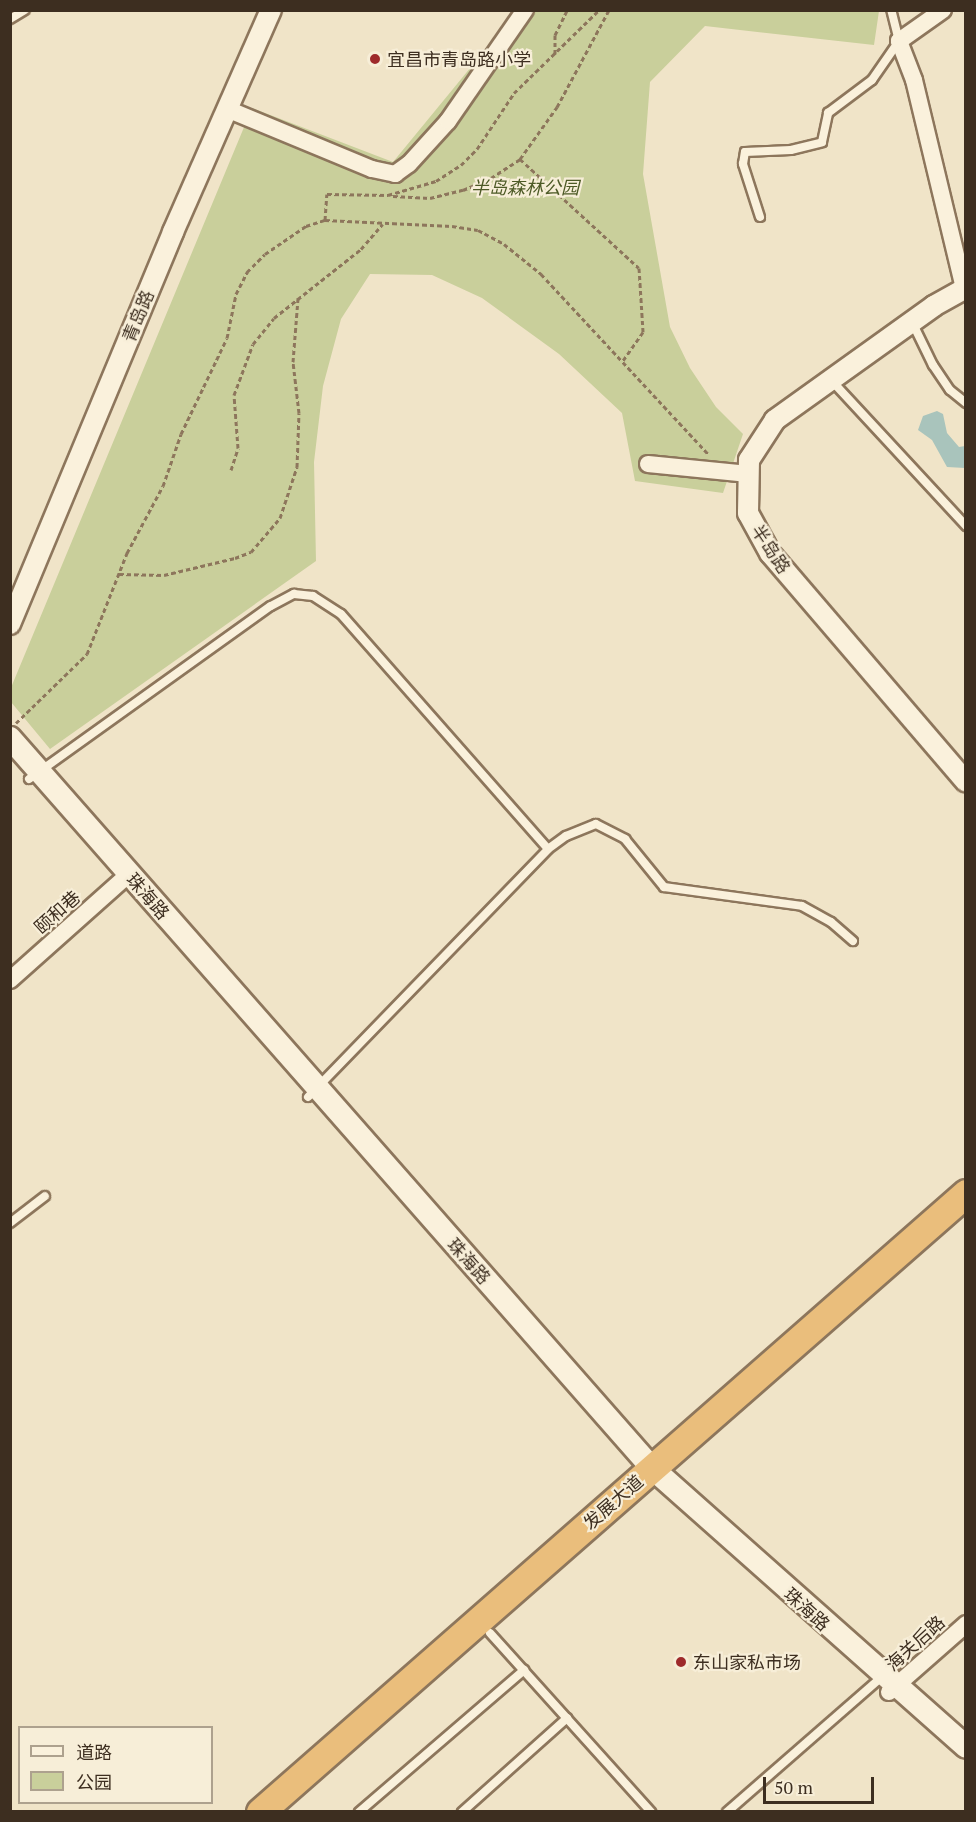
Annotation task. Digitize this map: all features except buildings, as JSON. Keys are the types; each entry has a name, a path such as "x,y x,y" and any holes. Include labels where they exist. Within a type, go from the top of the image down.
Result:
{"highway":[{"name":"发展大道","path":"286,1812 490,1633 655,1477 966,1193"},
{"name":"发展大道","path":"260,1812 966,1216"}],"main road":[{"name":"珠海路","path":"10,738 34,775 312,1093 655,1477 966,1757"},
{"name":"珠海路","path":"10,759 34,775"},
{"name":"珠海路","path":"887,1686 966,1747"}],"street":[{"name":"青岛路","path":"10,624 271,10"},
{"path":"227,109 372,169 395,174 409,164 448,121 525,10"},
{"path":"943,10 899,41 914,80 965,289"},
{"name":"半岛路","path":"965,289 912,322 775,420 749,460 748,513 770,553 966,782"},
{"path":"648,464 749,474"},
{"name":"颐和巷","path":"10,980 124,878"},
{"name":"海关后路","path":"887,1686 966,1624"}],"lane":[{"path":"10,19 25,10"},
{"path":"760,217 743,164 745,152 791,150 822,142 828,113 872,80 899,41 891,10"},
{"path":"912,322 933,364 950,390 966,403"},
{"path":"831,380 966,526"},
{"path":"34,775 271,606 294,594 313,596 341,614 548,849"},
{"path":"312,1093 548,849 566,836 596,824 608,828 625,839 664,887 802,906 831,922 854,941"},
{"path":"10,1223 45,1196"},
{"path":"490,1633 651,1812"},
{"path":"359,1812 524,1670"},
{"path":"727,1812 887,1686"},
{"path":"462,1812 567,1718"}],"path":[{"path":"555,55 555,35 567,10"},
{"path":"388,195 436,181 461,165 477,149 514,93 599,10"},
{"path":"325,220 327,194 430,198 463,190 491,178 520,159 557,107 609,10"},
{"path":"520,159 639,268 643,332 622,362"},
{"path":"10,728 87,654 140,525 163,486 181,434 220,356 236,294 247,272 286,237 325,220 452,226 478,230 504,244 541,274 725,472"},
{"path":"231,470 238,448 234,395 253,344 298,298 361,249 383,224"},
{"path":"119,574 165,575 235,558 251,552 280,518 297,467 299,413 293,362 298,298"}],"green space":[{"name":"半岛森林公园","path":"517,11 879,11 874,45 705,26 650,82 643,174 670,327 690,368 716,407 743,434 723,493 635,481 622,413 559,354 482,298 432,275 370,274 341,319 323,386 314,462 316,561 50,749 11,702 10,690 252,108 393,162"}],"water":[{"path":"937,411 943,414 947,433 959,447 965,446 965,468 947,467 932,440 918,430 923,416"}],"place":[{"name":"宜昌市青岛路小学","path":"375,59"},
{"name":"东山家私市场","path":"681,1662"}]}
